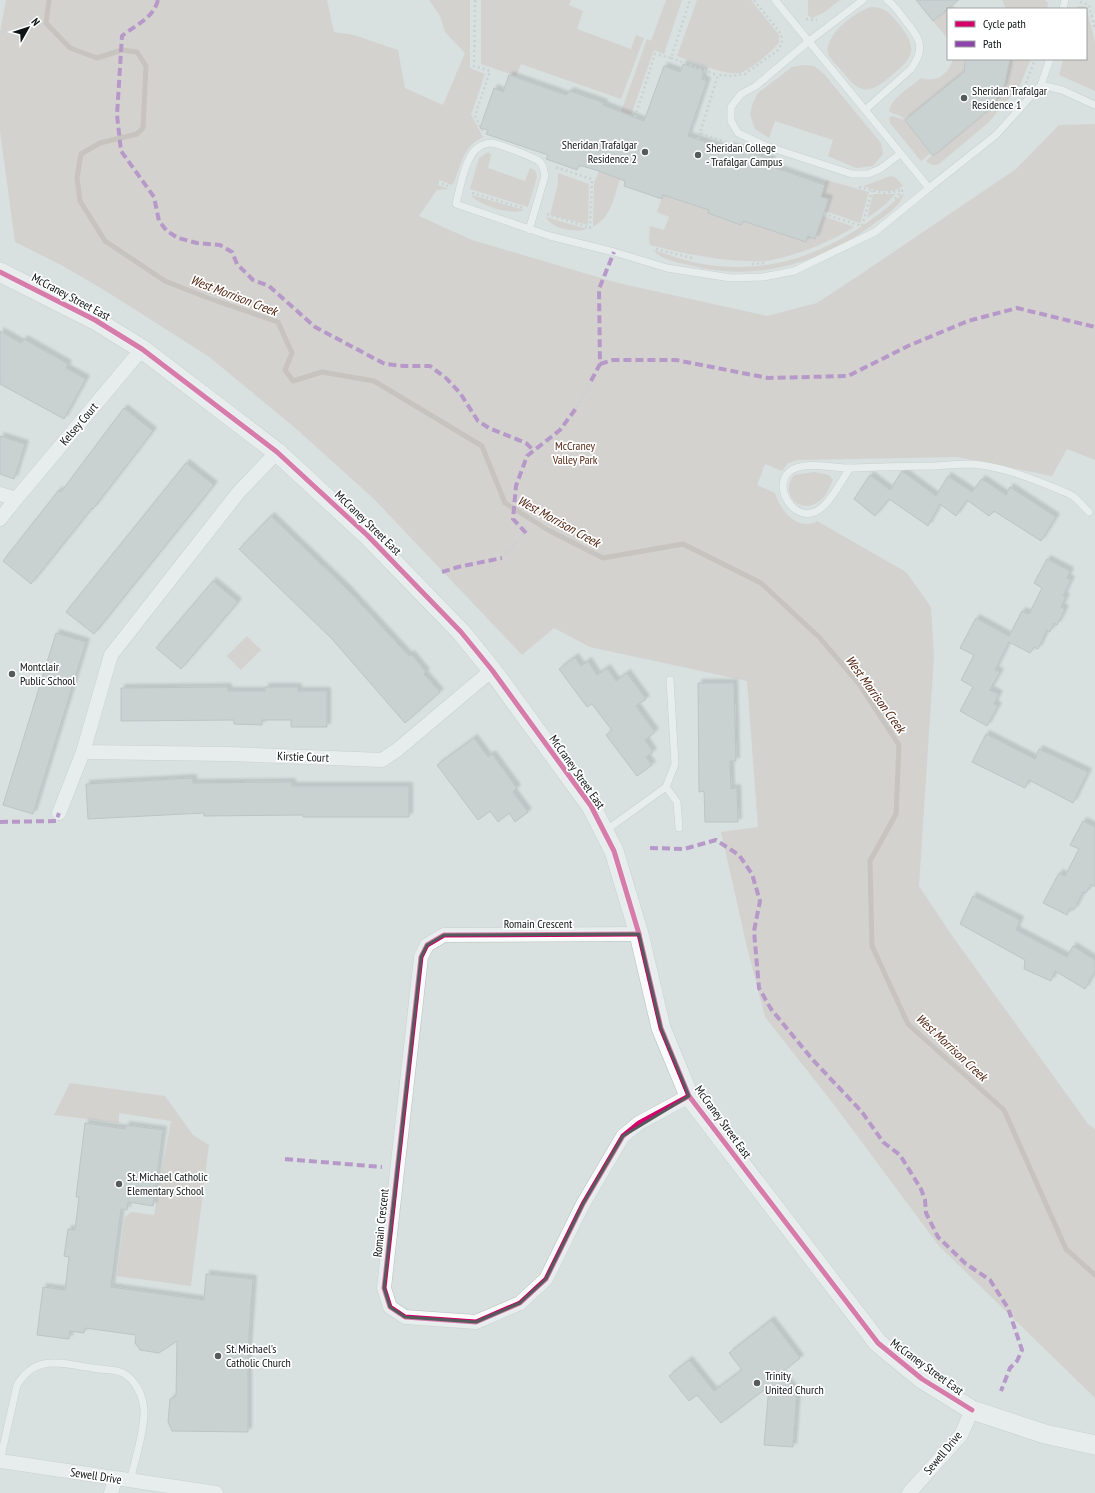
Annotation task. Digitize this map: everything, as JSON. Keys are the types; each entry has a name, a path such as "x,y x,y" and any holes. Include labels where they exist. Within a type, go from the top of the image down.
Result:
{"street":[{"name":"McCraney Street East","path":"0,272 95,320 142,349 277,452 367,535 461,632 492,670 591,806 614,851 639,934 661,1028 689,1096 878,1343 922,1379 972,1410 1045,1434 1095,1445"},
{"name":"Kelsey Court","path":"0,519 142,349"},
{"path":"59,813 83,752 111,655 238,493 277,452"},
{"path":"0,494 16,499"},
{"name":"Kirstie Court","path":"83,752 229,754 382,760 397,750 492,670"},
{"name":"Romain Crescent","path":"639,934 444,934 427,945 421,957 384,1288 390,1307 405,1317 476,1322 520,1303 546,1279 583,1204 623,1136 639,1123 689,1096"},
{"name":"Sewell Drive","path":"909,1493 960,1435 972,1410"},
{"name":"Sewell Drive","path":"0,1461 130,1482 216,1493"},
{"path":"111,1493 115,1479"}],"lane":[{"path":"775,0 928,188"},
{"path":"862,0 809,41 756,86 741,94 735,100 730,114 733,128 738,133 766,146 852,174 868,174 880,170 900,154"},
{"path":"865,110 911,69 920,52 920,42 916,33 887,0"},
{"path":"529,230 545,176 544,168 540,162 515,150 490,143 481,146 474,151 468,164 456,204 529,230 614,252 666,268 731,278 764,277 794,271 874,232 996,135 1041,85 1050,60"},
{"path":"1041,85 1062,90 1095,105"},
{"path":"850,468 829,501 820,510 814,513 801,513 793,507 784,493 782,486 784,479 787,474 797,467 813,466 850,468 971,464 1022,474 1073,496 1089,512"},
{"path":"604,832 666,788 675,764 670,680"},
{"path":"666,788 677,802 679,828"},
{"path":"0,1461 17,1385 22,1376 31,1369 51,1362 123,1373 133,1381 140,1392 144,1405 143,1422 130,1482"}],"path":[{"path":"475,0 474,66 490,71 475,116 485,135"},
{"path":"671,58 690,0"},
{"path":"635,117 655,54 671,58 718,75 732,76 745,74 778,50 782,43 781,34 754,0"},
{"path":"1080,2 1089,5 1095,30"},
{"path":"804,18 816,20 823,18"},
{"path":"782,43 788,44"},
{"path":"1023,88 1035,60"},
{"path":"698,139 718,75"},
{"path":"700,133 737,146"},
{"path":"548,208 546,215 590,228 592,179 555,167 551,164"},
{"path":"555,167 556,175"},
{"path":"437,182 451,187"},
{"path":"857,186 884,193 903,190 892,202"},
{"path":"862,226 872,191"},
{"path":"472,193 526,208"},
{"path":"824,214 862,226"},
{"path":"856,229 866,222"},
{"path":"656,248 698,260"},
{"path":"749,264 769,263"},
{"path":"577,407 591,381"},
{"path":"502,558 526,533"}],"highlighted area":[{"path":"639,934 661,1028 689,1096 623,1136 583,1204 546,1279 520,1303 476,1322 405,1317 390,1307 384,1288 421,957 427,945 444,935"}],"green space":[{"name":"McCraney Valley Park","path":"6,0 327,0 334,32 354,35 398,50 405,88 443,105 465,53 445,32 440,16 429,0 470,0 470,68 485,74 471,115 483,137 470,146 466,152 452,185 439,180 438,185 449,189 437,190 419,216 472,240 618,283 767,316 817,303 1016,169 1059,125 1095,124 1095,460 1067,449 1052,476 957,457 798,460 788,463 782,471 765,464 757,485 775,493 783,509 796,521 808,524 817,521 906,572 931,607 934,655 919,886 953,937 1088,1124 1095,1129 1095,1398 939,1246 835,1106 765,1017 747,947 721,832 758,827 747,681 590,647 554,628 522,655 374,499 293,426 208,356 109,293 63,266 15,242 0,131 0,33"},
{"path":"481,0 571,0 569,5 583,11 577,29 631,49 636,35 644,38 621,99 521,64 516,76 481,64"},
{"path":"666,0 682,0 664,54 654,50 631,115 621,112 647,39 651,41"},
{"path":"697,0 751,0 779,35 779,43 753,66 743,72 737,73 720,71 677,56"},
{"path":"808,0 840,0 823,13 812,18 808,15"},
{"path":"1002,0 1045,0 1048,3 1047,8 1006,8"},
{"path":"1079,6 1084,6 1086,8 1077,8"},
{"path":"871,7 883,9 892,16 904,31 911,45 911,51 906,62 884,82 871,89 865,89 859,88 854,84 833,62 828,53 828,46 831,39 842,25 857,13"},
{"path":"947,10 947,38 933,21"},
{"path":"1087,10 1095,42 1095,91 1059,75 1063,60 1087,60"},
{"path":"953,60 965,60 964,72 906,120 931,153 921,161 890,123 889,118 892,116 905,120 889,111 894,101 921,78 932,79 942,76 949,69"},
{"path":"1010,60 1031,60 1020,85 988,123 939,164 932,165 926,161 1004,86"},
{"path":"803,65 814,66 824,74 881,143 883,154 873,166 856,168 828,156 833,140 775,121 769,138 755,129 750,114 758,93 792,67"},
{"path":"488,152 491,155 488,168 525,181 530,168 535,170 537,177 528,207 470,189 479,158"},
{"path":"599,171 620,179 608,212 599,223 593,227 594,183"},
{"path":"558,173 589,184 588,225 550,215 558,183"},
{"path":"891,176 896,178 903,186 898,189 888,191 878,191 863,186"},
{"path":"826,180 869,192 860,223 825,211 829,199 821,197"},
{"path":"904,193 902,198 892,210 854,237 833,249 810,259 787,266 738,272 714,270 670,260 653,250 691,262 727,267 756,266 783,262 809,254 834,243 858,229 882,212"},
{"path":"873,194 895,194 886,204 867,218"},
{"path":"471,195 524,210 512,212 504,211 488,206"},
{"path":"663,195 709,210 708,213 741,225 743,221 806,242 808,236 815,238 823,216 854,227 812,248 767,261 734,260 698,256 650,245 650,226 664,230 669,217 657,212"},
{"path":"546,217 587,229 564,229 553,224"},
{"path":"814,472 829,475 833,480 827,493 816,503 808,506 795,502 791,497 789,490 790,483 794,475"},
{"path":"247,636 261,650 241,670 227,656"},
{"path":"70,1083 165,1096 193,1135 209,1145 191,1286 117,1276 125,1217 131,1212 154,1215 171,1121 119,1113 119,1123 54,1115"}],"building":[{"path":"916,0 958,0 947,8 933,21"},
{"name":"Sheridan Trafalgar Residence 1","path":"965,60 1010,60 1004,87 990,109 933,156 905,120 964,72"},
{"name":"Sheridan Trafalgar Residence 2","path":"683,64 704,71 702,79 707,81 688,136 728,150 730,146 772,160 770,166 825,185 821,197 829,199 815,239 808,236 806,242 743,221 741,225 708,213 709,210 663,195 662,199 624,186 625,181 599,171 579,165 577,170 546,159 548,155 486,134 488,130 480,128 494,88 503,92 509,75 566,95 570,91 604,103 603,105 644,121 664,66 680,72"},
{"path":"0,331 21,343 24,339 68,364 66,368 86,379 64,419 0,384"},
{"path":"124,408 153,431 93,509 92,508 31,584 3,561 59,490 61,492"},
{"path":"0,436 25,444 14,479 0,474"},
{"path":"186,463 214,485 94,634 66,612"},
{"path":"902,471 936,496 948,476 972,492 982,479 1006,495 1010,487 1056,517 1041,541 994,511 989,516 967,500 956,516 940,504 928,526 889,499 875,516 854,499 870,475 890,490"},
{"path":"271,516 347,589 409,656 411,654 426,672 424,674 440,692 405,723 332,639 239,549"},
{"path":"1047,559 1070,571 1067,578 1071,580 1063,596 1066,597 1061,607 1065,609 1057,625 1054,623 1050,632 1047,630 1038,649 1034,647 1030,653 1009,642 995,670 1000,672 990,690 999,694 994,704 998,706 987,726 960,711 973,687 961,680 974,655 960,648 976,618 1009,636 1022,611 1029,614 1042,588 1034,583"},
{"path":"213,581 238,602 181,669 156,648"},
{"path":"56,633 86,642 33,814 3,805"},
{"path":"575,657 581,666 588,661 597,675 607,668 616,681 627,673 646,699 636,706 655,732 645,740 653,752 646,757 652,765 637,776 606,735 612,730 592,704 587,707 559,669"},
{"path":"698,683 734,683 736,761 730,761 731,789 737,788 738,822 705,822 704,791 699,792"},
{"path":"228,687 228,691 265,691 265,687 298,687 298,691 327,691 327,727 291,727 291,720 262,720 262,725 234,724 234,720 121,721 121,688"},
{"path":"986,734 1035,759 1039,749 1088,772 1073,803 1029,780 1025,788 972,762"},
{"path":"474,738 488,757 492,754 517,788 513,792 528,812 515,822 509,813 498,822 490,811 478,820 437,765"},
{"path":"193,778 193,783 292,782 292,786 409,786 409,817 303,817 303,815 204,816 204,813 88,819 86,784"},
{"path":"1083,821 1095,827 1095,887 1091,884 1086,893 1083,892 1074,910 1070,908 1067,915 1043,903 1059,873 1065,876 1079,849 1070,845"},
{"path":"973,896 1020,920 1016,930 1067,957 1073,946 1095,960 1095,971 1085,989 1055,971 1051,981 1024,969 1025,960 960,924"},
{"path":"85,1123 125,1129 126,1125 163,1130 153,1206 128,1202 127,1210 121,1209 111,1287 204,1300 206,1274 253,1279 248,1349 248,1432 172,1431 168,1422 170,1399 176,1396 177,1341 159,1353 140,1350 135,1343 136,1335 85,1328 84,1333 70,1331 69,1339 37,1335 43,1287 65,1290 69,1257 64,1256 68,1229 75,1230 79,1197 76,1197"},
{"name":"Trinity United Church","path":"771,1320 800,1358 781,1373 797,1393 793,1447 764,1445 769,1386 721,1423 697,1395 689,1401 669,1376 689,1360 714,1391 742,1370 729,1353"}],"waterway":[{"name":"West Morrison Creek","path":"49,0 46,23 70,48 97,58 122,50 137,52 146,66 143,128 137,134 100,143 81,154 77,178 80,201 105,241 165,281 208,298 278,322 292,353 285,370 293,381 322,372 374,381 482,446 505,503 548,530 603,558 683,544 761,583 819,637 859,684 899,745 896,814 870,861 872,946 908,1024 1004,1110 1066,1249 1095,1275"}],"marked path":[{"path":"158,0 156,7 148,17 122,36 117,115 121,151 154,197 159,221 167,231 178,238 197,243 220,245 232,252 237,264 253,280 269,286 315,327 385,364 430,366 446,378 460,393 478,421 489,428 526,443 534,451"},
{"path":"591,381 600,364 599,289 614,252"},
{"path":"600,364 613,360 676,360 768,378 848,376 908,346 968,321 1017,308 1095,327"},
{"path":"526,533 513,519 516,486 527,456 560,430 577,407"},
{"path":"442,572 458,567 502,558"},
{"path":"0,822 56,821 59,813"},
{"path":"650,848 684,849 716,840 739,855 752,874 760,901 754,931 759,988 771,1009 812,1059 862,1112 883,1142 900,1155 921,1189 925,1200 926,1213 938,1237 966,1264 990,1280 1008,1308 1022,1350 1017,1361 1010,1368 1001,1391"},
{"path":"285,1159 382,1167"}],"cycle path":[{"path":"0,272 95,320 142,349 277,452 367,535 461,632 492,670 591,806 614,851 639,934 661,1028 689,1096 878,1343 922,1379 972,1410"},
{"path":"639,934 444,935 427,945 421,957 384,1288 390,1307 405,1317 476,1322 520,1303 546,1279 583,1204 623,1136 639,1123 689,1096"}],"place":[{"name":"Sheridan Trafalgar Residence 1","path":"964,98"},
{"name":"Sheridan Trafalgar Residence 2","path":"645,152"},
{"name":"Sheridan College - Trafalgar Campus","path":"698,155"},
{"name":"Montclair Public School","path":"12,674"},
{"name":"St. Michael Catholic Elementary School","path":"119,1184"},
{"name":"St. Michael's Catholic Church","path":"218,1356"},
{"name":"Trinity United Church","path":"757,1383"}]}
